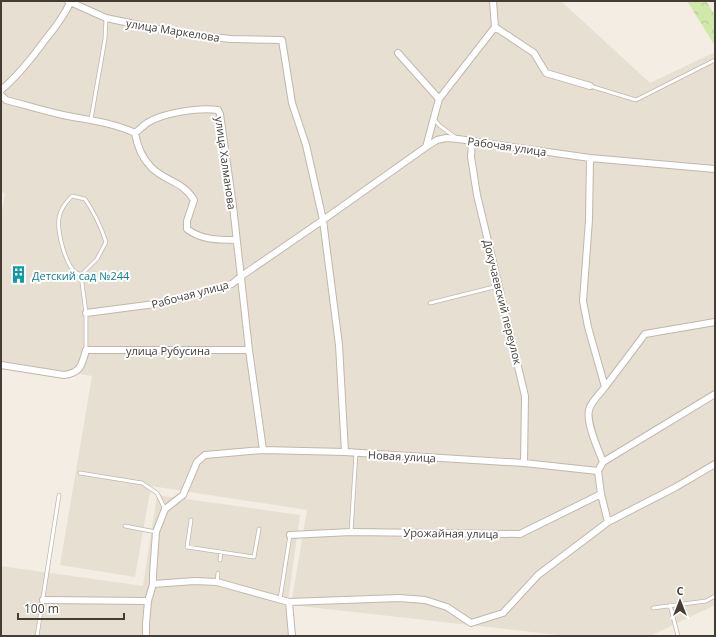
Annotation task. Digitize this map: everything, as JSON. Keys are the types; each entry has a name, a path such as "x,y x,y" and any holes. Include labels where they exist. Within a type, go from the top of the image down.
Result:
{"street":[{"path":"1,90 12,81 38,50 65,14 70,1"},
{"name":"улица Маркелова","path":"70,1 106,18 182,34 231,39 282,40 292,103 306,145 323,220"},
{"path":"426,147 439,99 495,27 493,1"},
{"path":"495,27 534,53 546,73 590,86"},
{"path":"398,53 439,99"},
{"path":"1,95 6,100 62,115 91,119 124,128 135,133 137,144 151,167 190,192 194,200 187,221 187,228 192,233 200,237 236,240"},
{"name":"улица Халманова","path":"135,133 148,122 170,114 190,110 218,110 220,114 240,276"},
{"name":"Рабочая улица","path":"86,313 155,304 232,284 240,276 437,140 446,138 472,140 590,158 715,170"},
{"name":"Докучаевский переулок","path":"472,140 471,157 477,195 525,396 524,463"},
{"path":"590,158 589,220 583,301 588,327 605,387"},
{"path":"323,220 338,345 345,452"},
{"path":"240,276 263,450"},
{"path":"603,462 589,423 588,411 593,402 645,334 715,322"},
{"path":"1,365 64,375 71,374 81,366 86,350"},
{"name":"улица Рубусина","path":"86,350 249,350"},
{"path":"608,522 598,471 603,462 715,394"},
{"name":"Новая улица","path":"165,508 183,495 197,462 205,455 263,450 345,452 524,463 598,471"},
{"path":"154,584 195,581 217,582 280,598 289,602 399,598 425,600 447,607 471,623 503,612 538,575 608,522 676,487 715,464"},
{"name":"Урожайная улица","path":"290,535 351,532 520,534 602,494"},
{"path":"146,636 148,601 154,584 153,574 156,532 165,508"},
{"path":"43,600 148,601"},
{"path":"289,602 292,636"}],"lane":[{"path":"91,119 105,39 106,18"},
{"path":"590,86 636,100 715,60"},
{"path":"434,119 440,126 458,139"},
{"path":"72,196 85,199 92,209 106,242 97,258 81,275 75,272 69,262 63,248 60,234 59,218 66,202 72,196"},
{"path":"81,275 86,313 86,350"},
{"path":"430,303 498,286"},
{"path":"351,532 356,453"},
{"path":"80,473 142,483 157,493 165,508"},
{"path":"37,636 59,495"},
{"path":"191,520 187,546 254,557 259,529"},
{"path":"126,526 156,532"},
{"path":"280,598 290,535"},
{"path":"220,560 221,552"},
{"path":"217,582 218,573"},
{"path":"653,608 706,601 715,596"},
{"path":"670,605 678,636"}],"shaded area":[{"path":"1,1 561,1 650,83 715,52 715,605 650,636 567,636 291,605 307,510 151,486 135,577 60,565 92,376 1,361 1,216 5,193 1,192"},
{"path":"157,495 300,515 287,607 295,636 1,636 1,566 143,586"}],"green space":[{"path":"687,1 706,1 715,15 715,46"}],"place":[{"name":"Детский сад №244","path":"19,275"}]}
